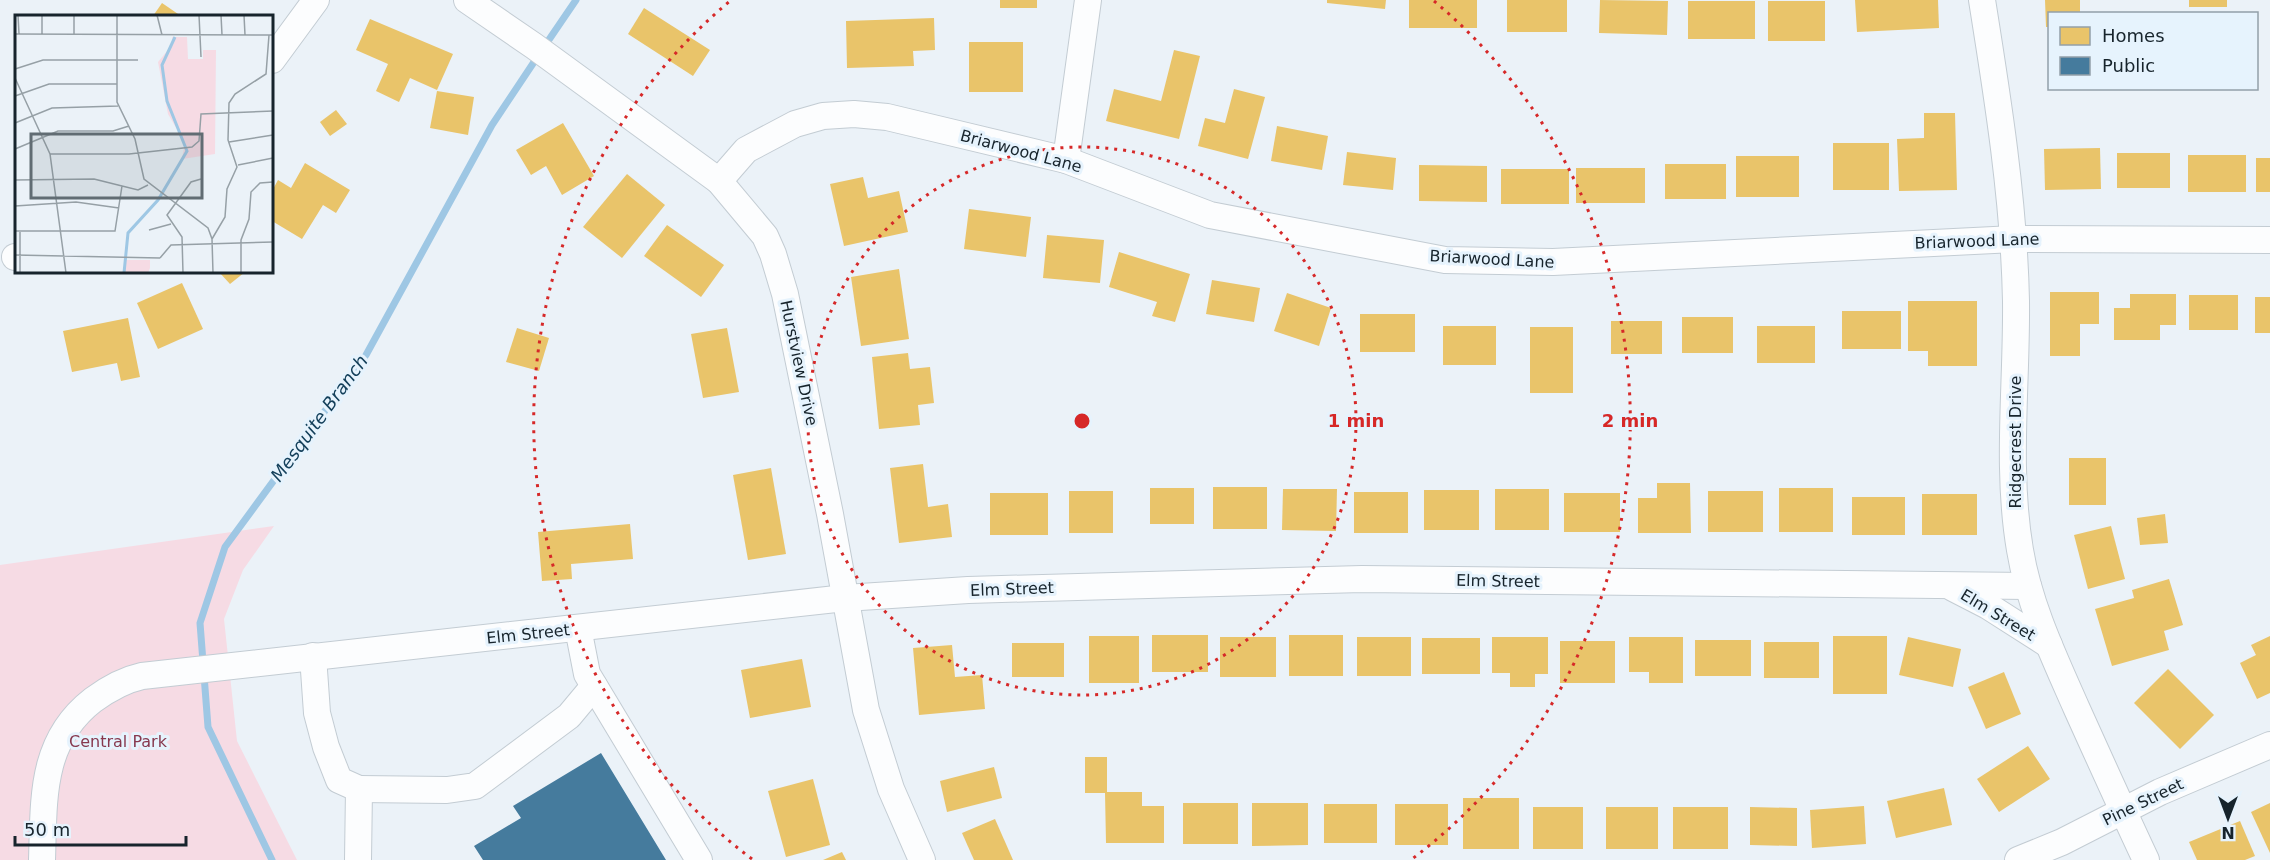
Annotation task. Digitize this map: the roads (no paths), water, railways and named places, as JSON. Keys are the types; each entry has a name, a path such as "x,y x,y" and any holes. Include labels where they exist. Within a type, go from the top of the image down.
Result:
{"street":[{"path":"273,59 316,0"},
{"name":"Hurstview Drive","path":"467,0 719,181 765,236 773,254 787,305 830,514 866,710 891,789 922,860"},
{"path":"1066,160 1088,0"},
{"name":"Ridgecrest Drive","path":"1982,0 2014,238 2016,304 2013,442 2016,519 2020,552 2028,586 2049,645 2145,860"},
{"name":"Briarwood Lane","path":"719,181 746,150 795,124 823,116 854,114 887,117 1066,160 1210,215 1445,260 1553,262 2014,238 2270,240"},
{"name":"Elm Street","path":"42,860 44,803 50,763 58,739 71,719 106,690 134,678 176,672 845,598 980,590 1362,579 2028,586"},
{"name":"Elm Street","path":"1947,585 1988,606 2049,645"},
{"path":"578,628 587,674 699,860"},
{"path":"313,656 317,713 326,747 339,780 359,789 447,790 475,786 568,716 594,686"},
{"name":"Pine Street","path":"2018,860 2062,842 2160,792 2270,745"},
{"path":"358,860 359,789"}],"waterway":[{"name":"Mesquite Branch","path":"544,47 576,0"},
{"name":"Mesquite Branch","path":"272,860 208,727 200,623 225,547 366,355 492,125 538,56"}],"park label":[{"name":"Central Park","path":"118,741"}]}
